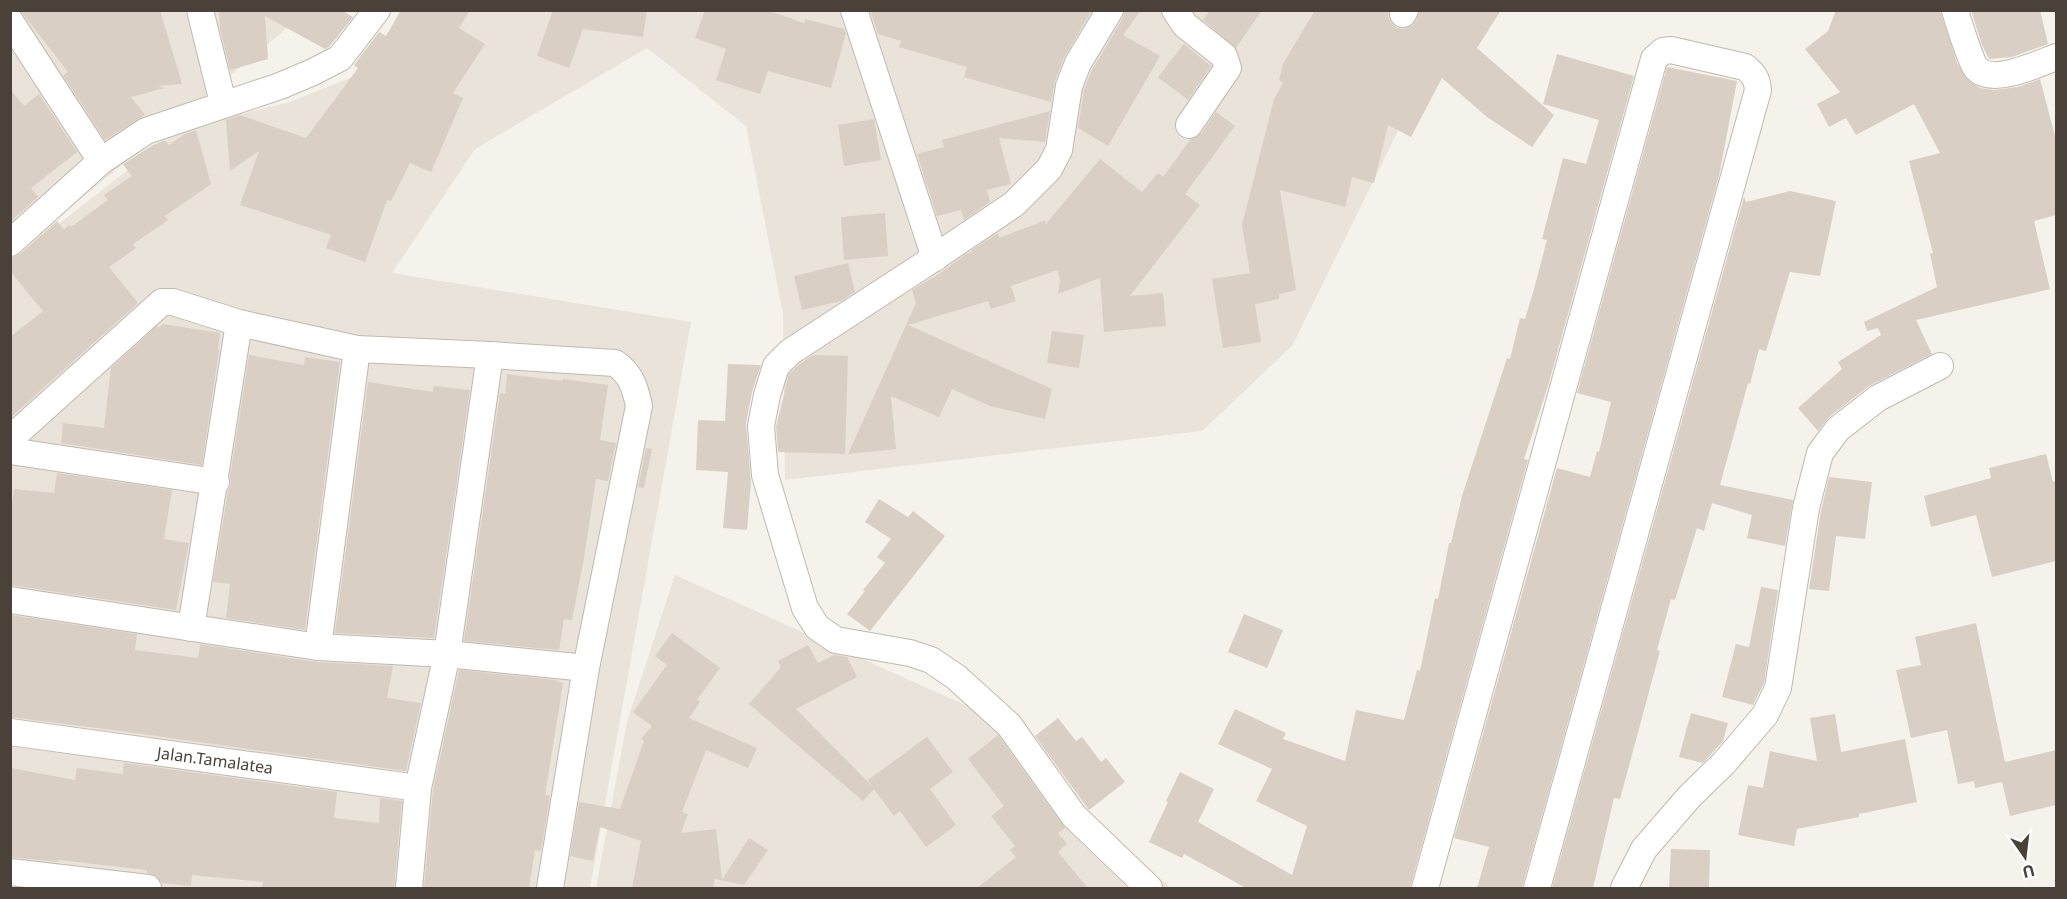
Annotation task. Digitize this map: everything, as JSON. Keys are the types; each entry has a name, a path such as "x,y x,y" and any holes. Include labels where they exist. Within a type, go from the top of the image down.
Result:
{"street":[{"path":"200,10 223,103"},
{"path":"10,243 101,161 146,131 223,103 280,86 340,58 377,10"},
{"path":"854,10 935,258"},
{"path":"1110,10 1078,63 1069,86 1059,150 1049,170 1014,204 790,352 776,366 761,426 765,476 805,608 817,627 836,640 910,653 931,660 956,677 1010,725 1074,816 1149,888"},
{"path":"1175,10 1185,25 1224,56 1228,68 1189,125"},
{"path":"1955,10 1975,68 1984,73 1994,76 2007,75 2056,57"},
{"path":"10,21 101,161"},
{"path":"1425,888 1654,59 1664,51 1671,50 1745,67 1753,73 1757,80 1758,90 1537,888"},
{"path":"10,440 162,302 173,302 239,323 357,350 615,363 625,370 632,380 639,406 586,668 550,888"},
{"path":"191,628 216,482 239,323"},
{"path":"318,647 357,350"},
{"path":"409,888 418,788 447,654 490,355"},
{"path":"1624,888 1644,849 1690,796 1724,763 1765,714 1778,688 1788,636 1806,508 1820,453 1838,429 1878,398 1940,366"},
{"path":"10,451 216,482"},
{"path":"10,600 318,647 447,654 586,668"},
{"name":"Jalan.Tamalatea","path":"10,732 418,788"},
{"path":"10,872 148,888"}],"shaded area":[{"path":"11,11 306,11 11,256"},
{"path":"422,11 1469,11 1428,70 1292,346 1202,431 785,480 783,313 746,126 647,48 475,149 392,273 691,322 590,888 11,888 11,261 182,128 290,102 375,68"},
{"path":"675,575 992,717 1170,888 596,888 627,722"}],"building":[{"path":"20,10 160,10 182,84 158,86 164,88 131,97 145,115 105,140 63,75 68,72"},
{"path":"219,10 341,10 353,17 325,49 265,16 268,59 230,70 220,28"},
{"path":"401,10 470,10 459,28 485,44 453,93 463,98 431,172 410,163 391,201 387,200 365,262 326,248 331,235 240,205 259,151 230,171 226,120 240,115 306,138 358,68 354,65 379,32 386,36"},
{"path":"553,10 647,10 643,37 583,29 569,68 537,56"},
{"path":"705,10 767,10 804,23 805,19 844,29 846,33 831,88 768,71 760,94 716,80 726,49 695,38"},
{"path":"870,10 1092,10 1064,58 1055,81 1051,102 964,77 967,67 899,47 901,41 878,34"},
{"path":"1125,10 1141,10 1123,35 1160,56 1108,146 1078,128 1084,90 1092,70 1123,18"},
{"path":"1210,10 1262,10 1236,48 1203,20"},
{"path":"1315,10 1389,10 1391,23 1403,29 1412,26 1420,10 1501,10 1477,48 1554,115 1532,147 1487,117 1442,78 1411,137 1388,125 1374,183 1352,177 1345,207 1280,190 1296,290 1279,294 1279,299 1255,304 1261,342 1223,348 1212,279 1250,273 1242,225 1274,99 1283,83 1279,80 1283,64"},
{"path":"1836,10 1940,10 1957,63 1968,80 1980,88 1994,90 2018,87 2040,79 2056,140 2056,215 2034,221 2050,289 1916,320 1932,354 1869,386 1829,417 1818,431 1798,408 1842,369 1838,362 1881,335 1878,328 1867,331 1864,322 1937,287 1930,254 1933,253 1909,161 1940,153 1914,104 1856,135 1846,118 1829,127 1817,104 1840,92 1805,49 1828,31"},
{"path":"1971,10 2040,10 2048,44 2012,57 1989,59"},
{"path":"1184,44 1211,66 1188,100 1158,77"},
{"path":"1557,54 1634,76 1548,386 1524,459 1528,460 1410,888 1246,888 1184,854 1182,858 1149,842 1180,772 1214,789 1198,822 1292,875 1307,826 1256,801 1272,769 1218,744 1235,709 1286,733 1283,739 1345,761 1356,710 1404,720 1417,670 1420,671 1435,598 1438,599 1449,543 1451,543 1462,496 1507,358 1510,359 1520,318 1525,319 1534,289 1547,240 1542,239 1563,158 1586,164 1599,120 1543,104"},
{"path":"1667,67 1737,81 1719,176 1522,888 1477,888 1489,847 1454,838 1557,468 1590,477 1597,451 1599,452 1611,402 1577,393"},
{"path":"10,89 24,106 39,94 77,152 31,188 38,197 10,222"},
{"path":"1050,111 1045,142 999,138 1011,184 987,190 990,202 964,220 961,210 937,216 917,154 944,147 942,140"},
{"path":"1216,112 1235,126 1185,194 1200,205 1130,296 1163,293 1166,326 1104,332 1100,278 1058,294 1060,280 1057,270 1011,286 1016,301 991,309 988,301 908,325 1052,389 1045,419 990,406 952,389 939,417 891,396 896,449 848,454 916,303 912,290 998,233 999,238 1046,220 1045,225 1100,159 1142,192 1158,173 1163,177 1190,140 1201,134"},
{"path":"874,119 881,160 844,166 838,125"},
{"path":"196,130 211,184 165,216 168,220 133,244 136,248 109,267 138,303 10,418 10,337 43,311 10,271 10,258 20,254 57,221 64,230 108,200 104,195 132,176 123,164 153,145 165,140 169,145 185,134"},
{"path":"1790,191 1836,201 1820,276 1790,272 1766,351 1759,349 1720,485 1793,500 1785,546 1747,538 1752,515 1712,503 1704,531 1697,528 1675,600 1671,599 1657,650 1660,651 1620,799 1614,798 1593,888 1552,888 1744,197 1746,202"},
{"path":"885,213 888,256 844,260 841,217"},
{"path":"848,263 855,292 841,301 802,310 794,276"},
{"path":"163,324 220,333 202,465 61,443 63,423 104,428 111,368 157,326 158,328"},
{"path":"1052,331 1084,335 1079,368 1047,363"},
{"path":"249,355 304,365 305,357 340,362 305,630 226,618 230,584 213,582 228,491 231,485 230,477"},
{"path":"813,355 848,356 845,454 778,452 776,427 789,374"},
{"path":"728,364 761,365 752,392 746,423 751,482 747,530 723,528 728,472 696,470 698,420 725,421"},
{"path":"507,374 608,385 600,440 616,443 608,481 596,479 572,620 564,619 559,650 464,641 500,393 505,394"},
{"path":"368,382 433,392 434,386 470,390 434,638 335,633"},
{"path":"646,448 652,449 644,488 638,487"},
{"path":"2046,454 2053,482 2056,481 2056,561 1992,577 1976,515 1931,527 1924,496 1991,478 1989,468"},
{"path":"57,473 172,490 164,539 189,543 176,610 10,585 10,520 14,489 54,493"},
{"path":"1829,477 1872,482 1865,539 1836,536 1829,591 1809,589 1821,511"},
{"path":"879,499 908,517 913,511 945,536 870,631 847,614 885,563 877,557 891,539 865,522"},
{"path":"1761,587 1778,590 1764,683 1753,705 1722,697 1736,644 1749,647"},
{"path":"1244,614 1283,630 1267,668 1228,652"},
{"path":"10,615 137,634 135,650 198,658 200,644 316,662 393,666 387,698 421,703 406,771 10,717"},
{"path":"1976,623 2005,762 2056,750 2056,805 2010,816 2002,782 1975,788 1974,781 1958,784 1947,730 1911,738 1896,670 1921,665 1915,637"},
{"path":"672,633 720,668 697,700 700,702 689,718 757,748 748,768 706,750 682,812 688,814 681,833 716,829 722,880 749,838 768,850 744,885 715,879 713,888 632,888 641,841 600,827 593,861 570,856 579,802 620,809 644,741 641,739 652,726 633,712 667,665 655,656"},
{"path":"808,645 818,663 834,655 847,657 857,677 796,709 873,787 868,780 927,737 953,772 930,789 956,825 926,847 900,811 894,816 874,789 863,801 749,704 781,667 778,661"},
{"path":"459,670 555,680 563,683 545,795 550,796 541,851 535,850 529,888 424,888 433,790"},
{"path":"1691,713 1728,723 1723,741 1703,763 1679,757"},
{"path":"1835,714 1841,752 1905,739 1917,802 1859,814 1859,817 1797,829 1794,846 1738,835 1748,785 1763,788 1770,751 1817,761 1810,718"},
{"path":"1058,718 1076,741 1082,737 1101,762 1106,758 1125,782 1089,810 1035,736"},
{"path":"998,735 1065,828 1058,833 1067,844 1058,852 1088,888 977,888 1016,857 1010,850 1015,846 991,816 1004,806 968,759"},
{"path":"124,763 337,792 334,818 379,823 380,798 402,801 394,888 262,888 263,882 192,875 191,886 162,883 156,876 147,873 147,870 10,857 10,768 75,780 77,768 123,774"},
{"path":"1671,849 1710,850 1709,888 1669,888"}]}
